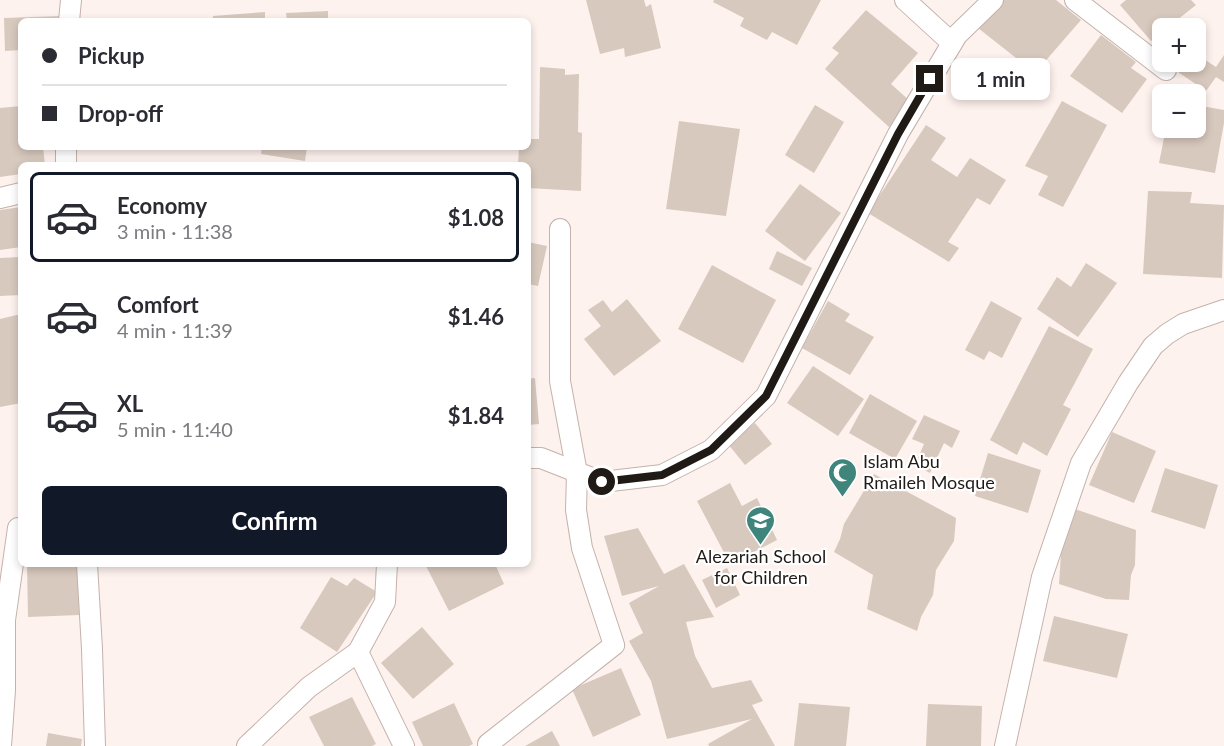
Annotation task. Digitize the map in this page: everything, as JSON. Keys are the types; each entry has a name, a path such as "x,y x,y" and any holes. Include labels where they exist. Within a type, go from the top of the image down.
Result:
{"street":[{"path":"69,18 71,0"},
{"path":"905,0 952,43"},
{"path":"531,458 541,458 602,482 662,475 711,450 766,396 898,134 957,35 993,0"},
{"path":"1075,0 1152,59"},
{"path":"0,198 18,194"},
{"path":"488,744 614,645 582,548 576,510 577,473 560,381 560,229"},
{"path":"1005,746 1042,577 1081,463 1128,382 1153,346 1183,324 1224,310"},
{"path":"1,746 5,690 5,620 13,529"},
{"path":"87,567 93,649 95,746"},
{"path":"247,746 309,687 358,652 385,602 387,567"},
{"path":"358,652 404,746"}],"building":[{"path":"586,0 644,0 646,7 651,4 661,48 625,57 624,48 600,54"},
{"path":"714,0 821,0 797,45 772,32 767,40 740,26 744,18 713,2"},
{"path":"1002,0 1056,0 1081,20 1035,73 978,28"},
{"path":"1126,0 1191,0 1196,5 1180,18 1152,18 1151,41 1120,5"},
{"path":"866,10 918,53 891,84 911,102 889,127 825,69 839,53 832,48"},
{"path":"328,11 328,18 287,18 286,13"},
{"path":"265,12 265,18 213,18 213,16"},
{"path":"60,16 60,18 18,18 18,50 5,51 4,18"},
{"path":"1101,35 1136,62 1131,68 1147,79 1122,113 1070,76"},
{"path":"1224,55 1224,82 1216,77 1206,91 1206,84 1196,84 1178,72 1206,72 1206,60 1216,67"},
{"path":"540,67 565,69 565,75 579,74 578,132 582,133 581,191 531,188 531,162 518,162 519,150 531,150 531,139 539,139"},
{"path":"1062,101 1107,125 1063,207 1038,195 1048,176 1025,166"},
{"path":"815,105 844,122 814,173 785,155"},
{"path":"18,106 18,150 43,150 45,162 18,162 18,174 0,177 0,108"},
{"path":"1206,107 1224,110 1224,123 1215,173 1159,163 1164,138 1206,138"},
{"path":"679,121 740,129 726,216 666,209"},
{"path":"926,125 946,138 931,160 957,177 970,158 1006,180 990,205 977,198 948,242 959,248 949,262 868,213"},
{"path":"262,150 307,150 305,161 261,154"},
{"path":"800,184 841,213 805,261 765,231"},
{"path":"1148,191 1192,192 1190,203 1224,205 1222,278 1143,274"},
{"path":"18,207 18,247 0,250 0,210"},
{"path":"531,243 547,246 538,286 531,285"},
{"path":"777,251 812,268 802,286 769,269"},
{"path":"18,257 18,295 0,296 0,258"},
{"path":"1086,263 1117,283 1078,337 1037,309 1057,277 1071,287"},
{"path":"712,265 776,300 743,363 678,329"},
{"path":"627,299 661,341 614,376 584,339 601,326 588,310 603,300 612,312"},
{"path":"828,301 850,314 845,321 874,337 850,375 802,348"},
{"path":"991,301 1022,318 1002,358 989,351 984,360 965,350"},
{"path":"18,315 18,404 0,407 0,319"},
{"path":"1049,326 1093,349 1063,405 1071,409 1047,456 1023,442 1017,455 990,440"},
{"path":"813,366 864,399 838,436 787,403"},
{"path":"535,378 539,424 531,425 531,379"},
{"path":"870,394 917,421 895,459 849,433"},
{"path":"924,415 960,431 952,448 944,443 930,473 915,465 924,444 912,439"},
{"path":"755,423 772,444 745,465 728,444"},
{"path":"1112,432 1156,451 1134,503 1089,485"},
{"path":"988,453 1041,470 1028,513 975,496"},
{"path":"1165,468 1218,485 1205,529 1151,512"},
{"path":"874,474 956,518 954,541 936,570 933,595 921,617 917,631 867,609 873,575 834,552 844,524"},
{"path":"730,483 742,506 757,498 777,540 730,564 697,501"},
{"path":"1069,507 1136,530 1135,565 1131,575 1129,600 1106,599 1059,584 1063,524"},
{"path":"638,528 664,574 684,564 714,617 686,622 695,656 712,688 751,680 763,701 752,705 775,746 709,746 708,744 752,719 667,739 651,681 629,641 643,633 629,603 659,586 622,596 604,536"},
{"path":"27,567 78,567 79,615 28,617"},
{"path":"427,567 496,567 504,584 449,611"},
{"path":"727,568 740,595 716,608 702,580"},
{"path":"331,577 347,586 354,578 377,592 337,652 300,628"},
{"path":"1054,616 1128,634 1117,678 1043,661"},
{"path":"422,627 454,664 413,699 381,663"},
{"path":"621,668 641,715 593,737 572,689"},
{"path":"352,697 376,744 372,746 324,746 309,717"},
{"path":"454,703 473,744 469,746 423,746 412,722"},
{"path":"799,703 850,707 846,746 794,746"},
{"path":"928,704 982,706 981,746 926,746"},
{"path":"552,731 560,746 525,746"},
{"path":"48,733 82,739 81,746 46,746"}],"place":[{"name":"Islam Abu Rmaileh Mosque","path":"842,498"},
{"name":"Alezariah School for Children","path":"761,546"}],"route":[{"path":"602,482 662,475 711,450 766,396 898,134 930,79"}]}
